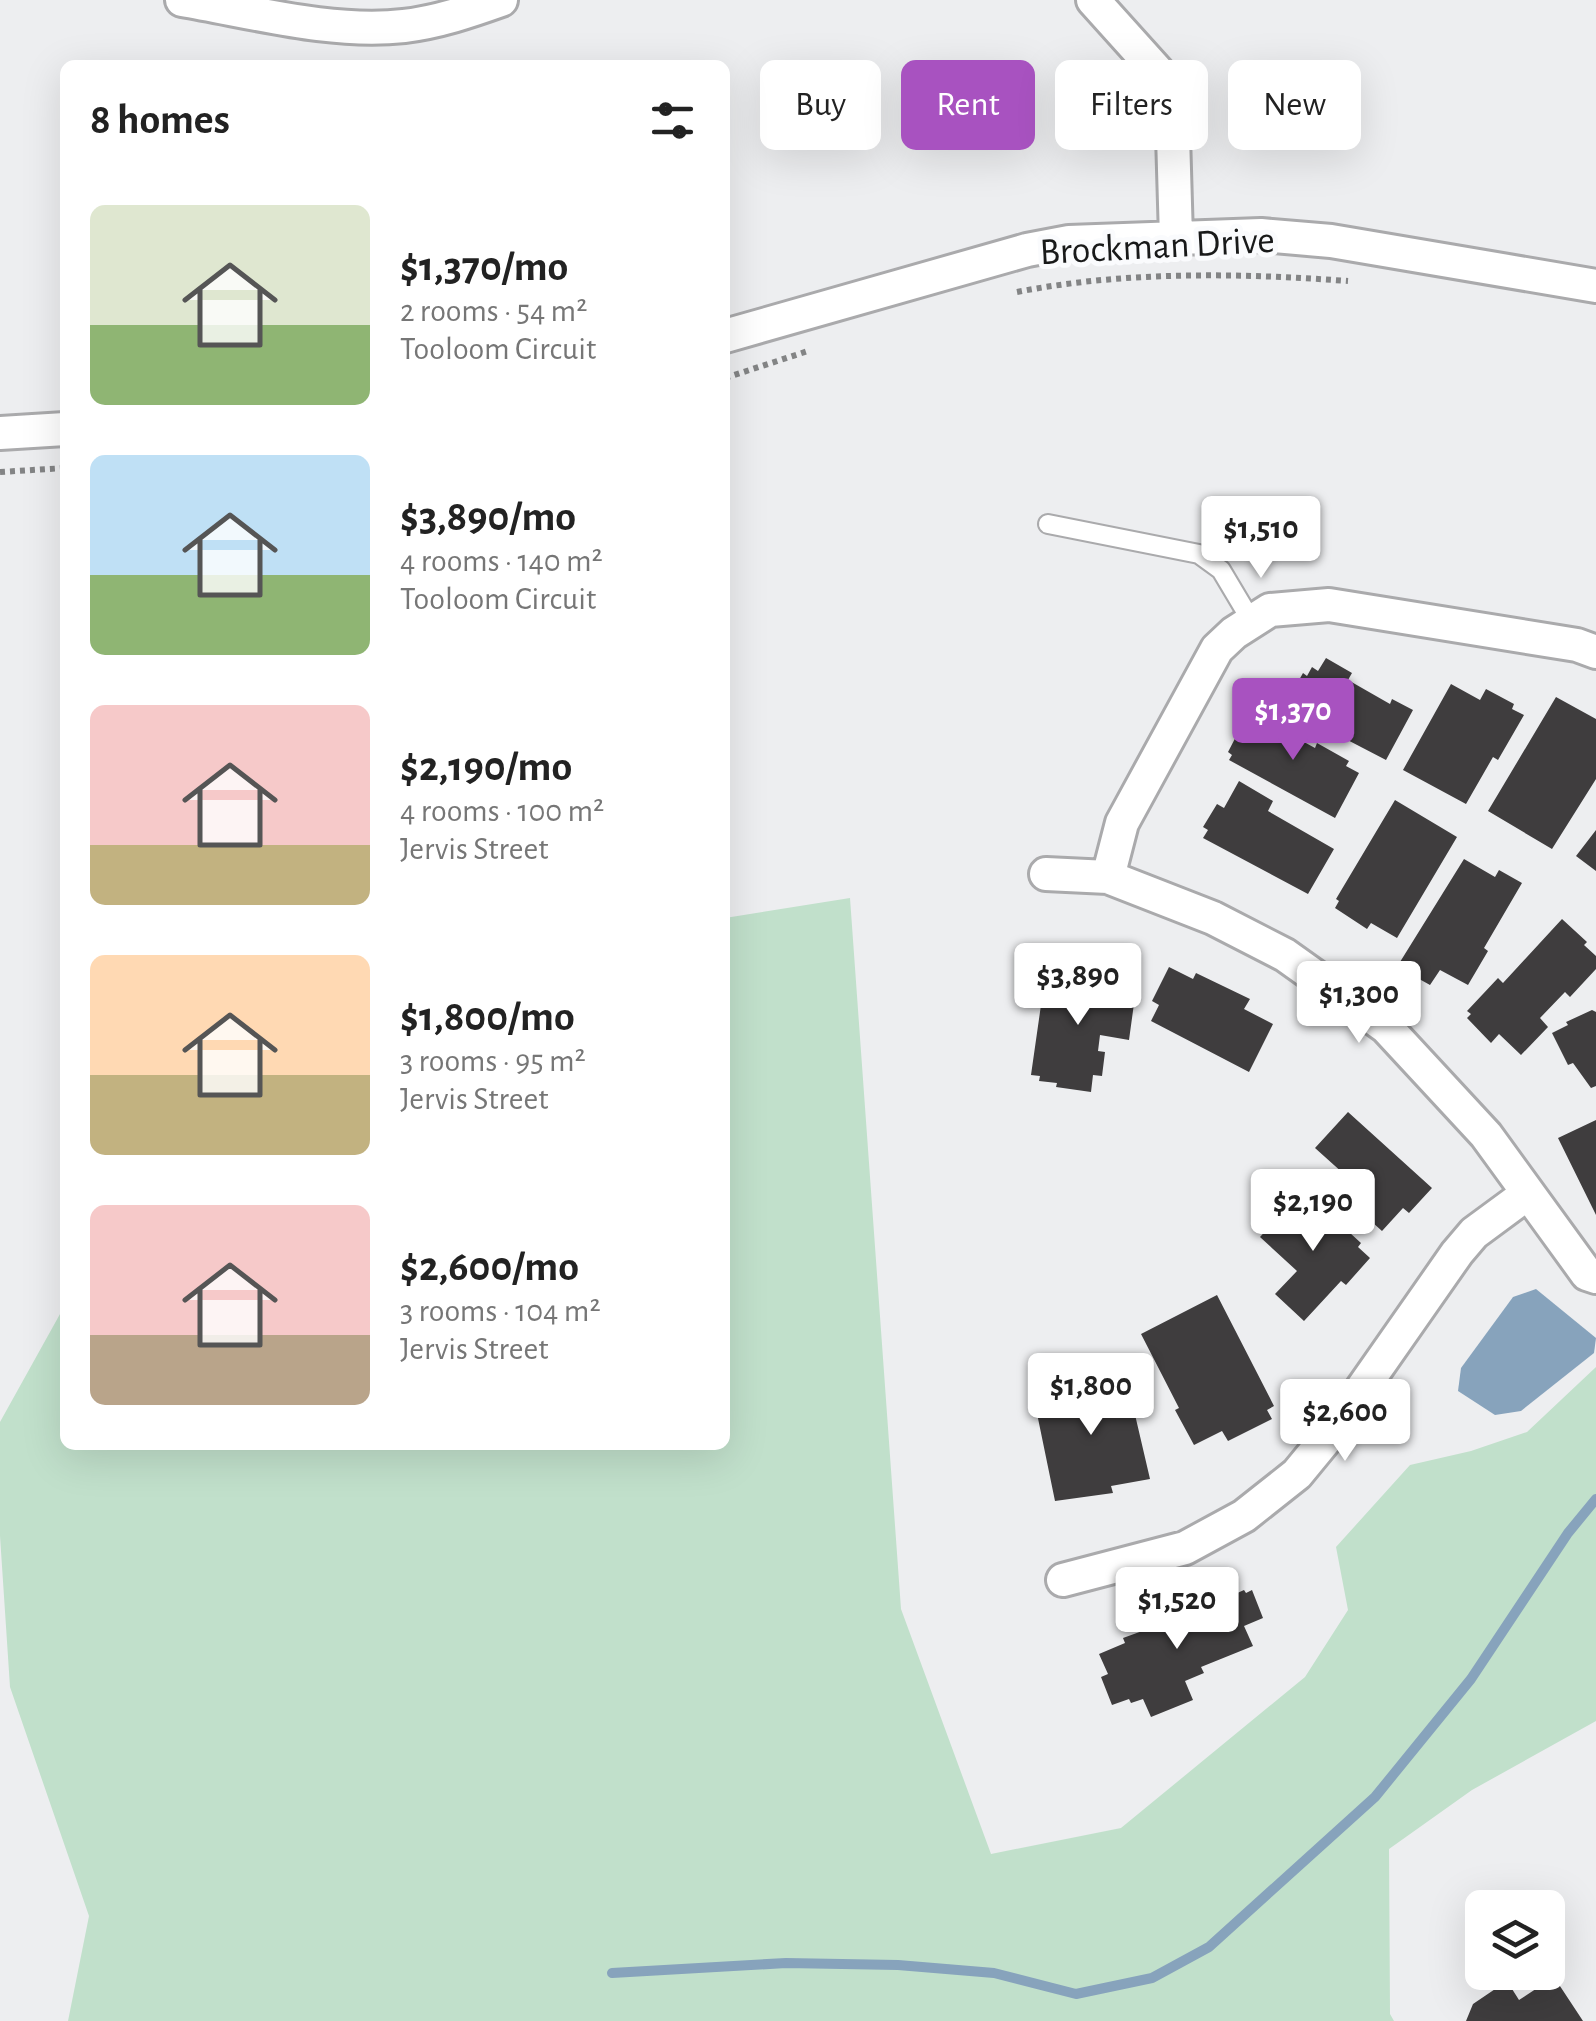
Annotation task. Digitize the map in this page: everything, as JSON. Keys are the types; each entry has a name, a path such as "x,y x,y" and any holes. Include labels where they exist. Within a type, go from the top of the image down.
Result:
{"street":[{"path":"182,0 318,22 403,26 453,16 501,0"},
{"path":"1092,0 1165,80 1172,101 1176,238"},
{"name":"Brockman Drive","path":"730,335 1027,250 1069,242 1261,235 1331,241 1596,286"},
{"path":"0,433 60,429"},
{"path":"1108,877 1122,823 1217,648 1270,610 1329,604 1577,645 1596,652"},
{"path":"1046,874 1108,877 1213,918 1285,955 1386,1027 1486,1136 1586,1274 1596,1277"},
{"path":"1064,1580 1185,1548 1244,1516 1297,1474 1334,1429 1457,1253 1474,1233 1527,1194"}],"lane":[{"path":"1048,524 1199,554 1221,570 1252,622"}],"path":[{"path":"1007,294 1114,280 1219,276 1366,284"},
{"path":"730,376 813,350"},
{"path":"0,472 60,468"}],"green space":[{"path":"850,898 901,1609 991,1854 1121,1828 1305,1677 1348,1610 1336,1547 1410,1465 1471,1451 1527,1432 1596,1367 1596,1721 1472,1790 1389,1849 1390,2014 1394,2021 68,2021 89,1916 10,1687 0,1536 0,1422 60,1314 60,1450 730,1450 730,917"}],"water":[{"path":"1536,1289 1596,1338 1594,1353 1521,1411 1495,1415 1458,1391 1461,1368 1513,1297"}],"building":[{"path":"1326,658 1352,673 1348,680 1390,704 1392,699 1413,710 1386,760 1284,707 1303,673 1307,676 1312,667 1318,671"},
{"path":"1451,684 1480,700 1486,689 1514,704 1512,709 1524,715 1498,760 1493,757 1466,804 1403,770"},
{"path":"1556,697 1596,719 1596,779 1552,849 1488,811"},
{"path":"1263,706 1299,725 1293,736 1315,748 1317,743 1349,761 1346,766 1359,773 1335,818 1229,760 1232,755 1228,752 1241,727 1249,732"},
{"path":"1239,781 1273,801 1268,811 1334,849 1308,894 1203,838 1208,830 1203,827 1217,804 1224,808"},
{"path":"1395,800 1457,837 1397,938 1371,923 1367,929 1335,908 1339,901 1336,899"},
{"path":"1596,830 1596,871 1576,856"},
{"path":"1464,859 1495,877 1499,870 1522,883 1484,948 1488,951 1468,985 1440,970 1430,985 1412,975 1414,970 1400,962"},
{"path":"1562,919 1587,942 1584,945 1596,956 1596,969 1570,997 1565,992 1540,1018 1548,1027 1521,1055 1499,1034 1491,1043 1467,1018 1471,1014 1467,1011 1498,978 1503,983"},
{"path":"1169,967 1193,979 1196,973 1250,999 1244,1009 1273,1024 1249,1072 1151,1021 1159,1005 1152,1001"},
{"path":"1046,970 1088,975 1087,982 1136,989 1129,1040 1100,1035 1098,1051 1105,1052 1102,1076 1093,1075 1091,1092 1056,1087 1057,1083 1039,1081 1040,1076 1031,1075"},
{"path":"1592,1010 1596,1012 1596,1086 1591,1088 1573,1063 1568,1065 1552,1033"},
{"path":"1348,1112 1432,1188 1409,1213 1403,1208 1382,1231 1353,1205 1364,1192 1315,1148"},
{"path":"1596,1120 1596,1215 1558,1138"},
{"path":"1303,1190 1361,1243 1358,1247 1370,1258 1346,1285 1341,1281 1304,1321 1275,1294 1297,1271 1260,1237"},
{"path":"1217,1295 1274,1406 1267,1410 1272,1419 1228,1441 1222,1431 1194,1445 1141,1334"},
{"path":"1126,1376 1150,1479 1111,1486 1113,1493 1055,1501 1033,1394"},
{"path":"1252,1590 1263,1618 1244,1626 1253,1646 1201,1667 1204,1673 1185,1681 1193,1700 1151,1717 1143,1699 1112,1705 1101,1677 1108,1674 1099,1654 1125,1643 1123,1638 1145,1630 1141,1620 1159,1613 1162,1619 1179,1612 1182,1618"},
{"path":"1494,1990 1513,1990 1519,2000 1534,1990 1563,1990 1583,2021 1466,2021 1473,2004"}],"waterway":[{"path":"612,1973 786,1963 898,1965 994,1973 1076,1994 1152,1978 1209,1947 1375,1797 1471,1679 1568,1533 1596,1499"}]}
